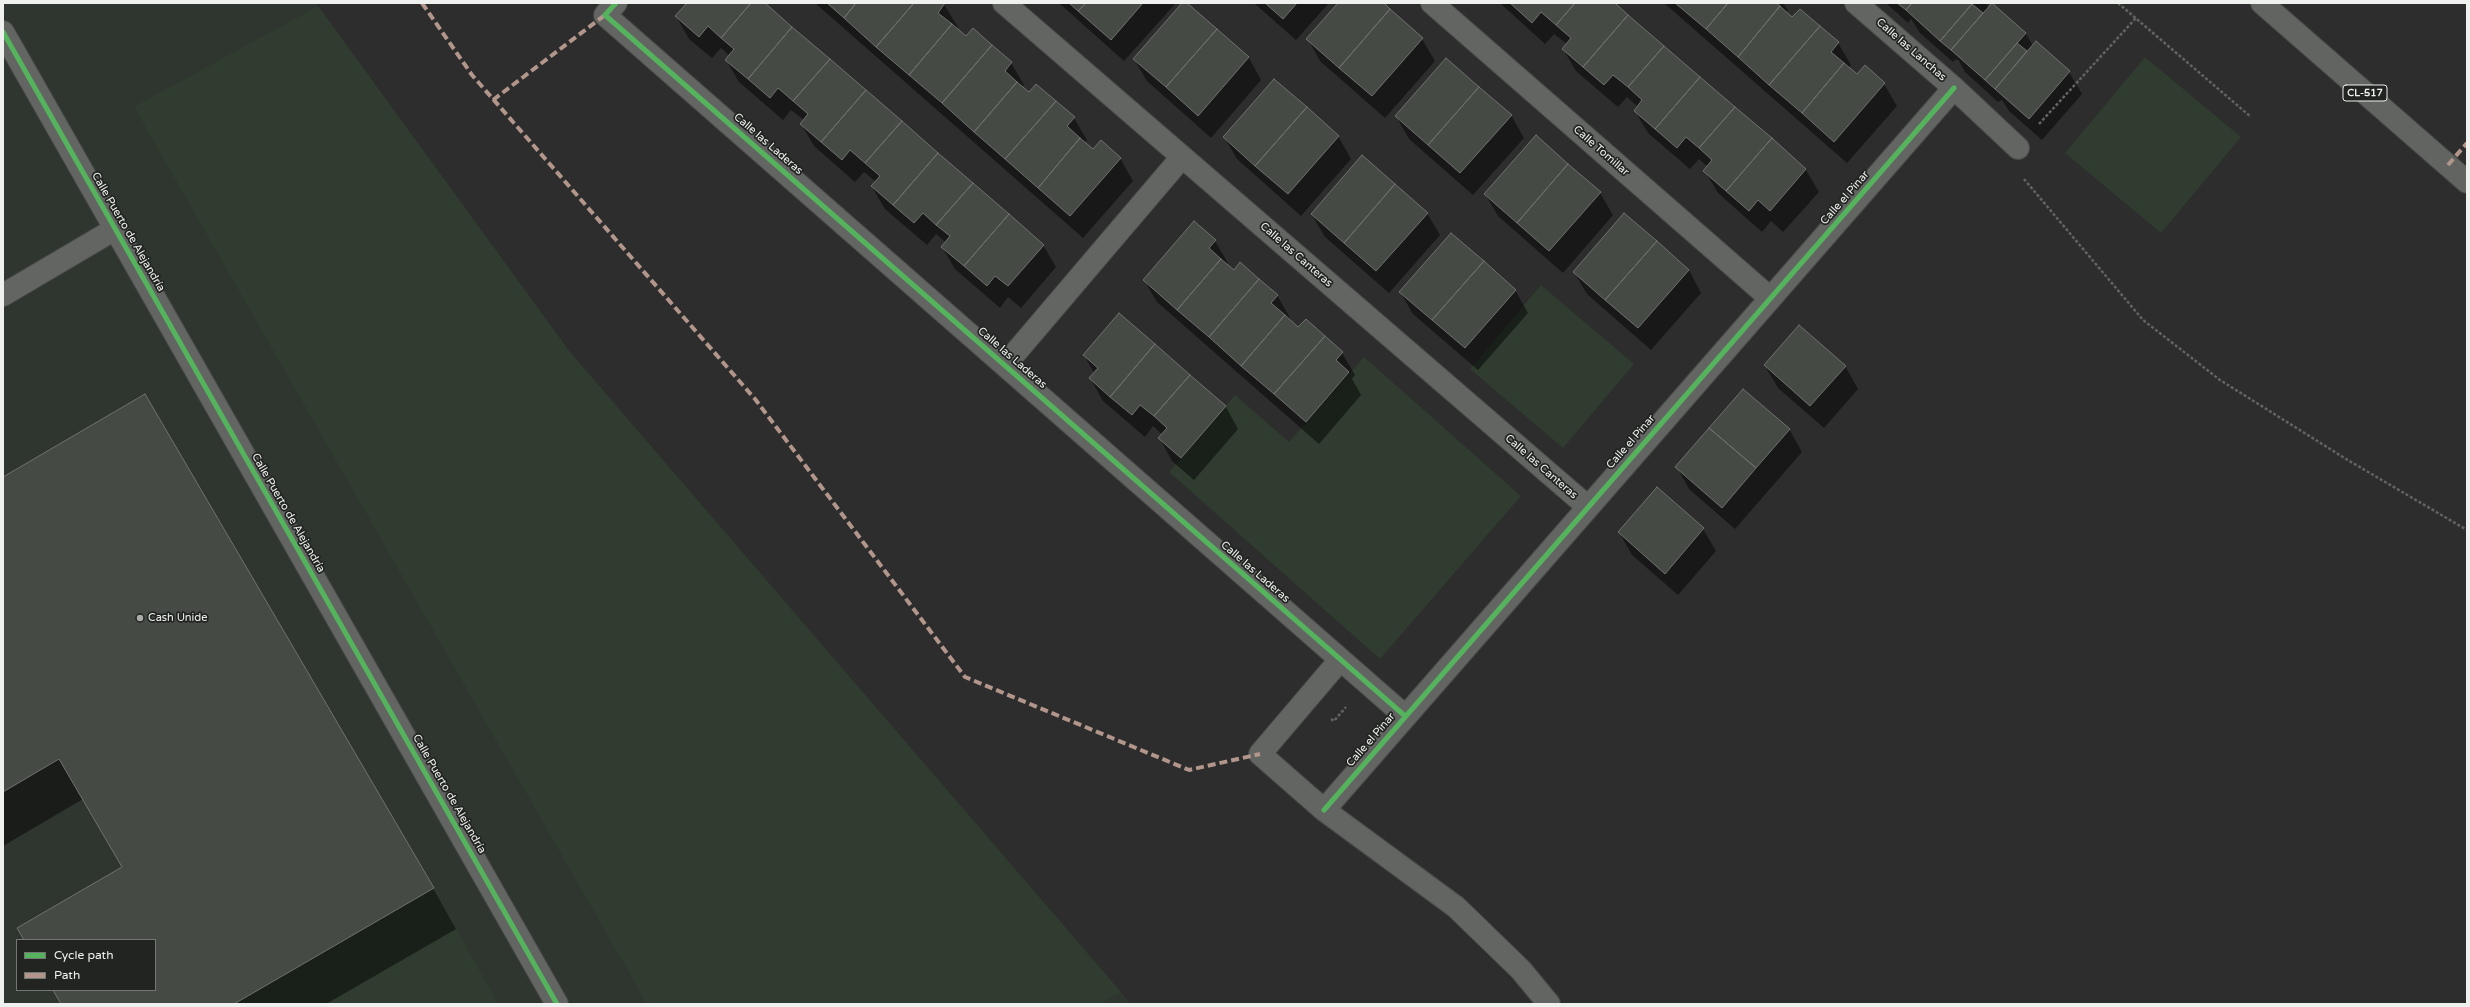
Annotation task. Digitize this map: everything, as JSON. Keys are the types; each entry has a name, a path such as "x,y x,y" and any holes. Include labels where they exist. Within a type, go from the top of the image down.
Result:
{"main road":[{"name":"CL-517","path":"2262,3 2467,182"}],"street":[{"name":"Calle las Canteras","path":"1004,3 1588,507"},
{"name":"Calle Tomillar","path":"1432,3 1770,298"},
{"name":"Calle las Lanchas","path":"1856,3 1954,88 2018,148"},
{"name":"Calle las Laderas","path":"610,9 1005,365 1405,716"},
{"name":"Calle Puerto de Alejandría","path":"3,32 557,1004"},
{"name":"Calle el Pinar","path":"1324,810 1954,88"},
{"path":"1005,365 1182,156"},
{"path":"3,295 115,229"},
{"path":"1340,660 1260,754 1324,810 1456,907 1521,970 1549,1004"}],"path":[{"path":"2118,3 2251,117"},
{"path":"2136,18 2007,160 2143,320 2220,380 2346,459 2467,530"},
{"path":"1326,715 1334,721 1347,706"}],"shaded area":[{"path":"3,3 316,3 570,352 1131,1004 3,1004"}],"green space":[{"path":"318,6 570,352 1121,992 1100,1004 647,1004 134,107"},
{"path":"2145,57 2241,137 2161,233 2065,153"},
{"path":"1541,285 1634,364 1563,448 1470,369"},
{"path":"1364,357 1521,496 1380,659 1169,472 1235,395 1289,442"},
{"path":"434,888 498,1004 234,1004"}],"building":[{"path":"687,3 751,3 721,38 708,26 699,37 675,16"},
{"path":"751,3 765,3 792,27 748,79 725,60 734,49 721,38"},
{"path":"827,3 856,3 844,18"},
{"path":"856,3 914,3 876,47 844,18"},
{"path":"914,3 945,3 938,13 952,24 909,75 876,47"},
{"path":"1069,3 1086,3 1078,11"},
{"path":"1086,3 1143,3 1111,40 1078,11"},
{"path":"1182,3 1187,3 1217,29 1166,87 1133,59"},
{"path":"1265,3 1297,3 1283,19"},
{"path":"1338,3 1384,3 1390,9 1339,68 1306,39"},
{"path":"1510,3 1575,3 1556,25 1541,12 1532,23"},
{"path":"1575,3 1615,3 1628,15 1583,67 1562,49 1571,38 1556,25"},
{"path":"1675,3 1728,3 1706,29"},
{"path":"1728,3 1776,3 1780,6 1738,57 1706,29"},
{"path":"1897,3 1912,3 1906,10"},
{"path":"1912,3 1973,3 1940,41 1906,10"},
{"path":"1992,3 2026,33 1985,80 1951,50"},
{"path":"1972,4 1983,13 1951,50 1940,41"},
{"path":"1780,6 1792,17 1800,9 1820,26 1769,85 1738,57"},
{"path":"1390,9 1423,38 1372,96 1339,68"},
{"path":"1628,15 1664,46 1628,87 1613,75 1604,85 1583,67"},
{"path":"952,24 966,36 973,28 992,45 942,103 909,75"},
{"path":"1820,26 1839,42 1831,52 1844,63 1802,113 1769,85"},
{"path":"792,27 830,59 793,101 778,88 770,98 748,79"},
{"path":"1217,29 1249,57 1198,116 1166,87"},
{"path":"2036,41 2070,71 2029,119 1995,89"},
{"path":"2017,43 2027,51 1995,89 1985,80"},
{"path":"992,45 1012,62 1005,71 1017,82 974,132 942,103"},
{"path":"1664,46 1700,77 1655,129 1634,111 1642,100 1628,87"},
{"path":"1446,58 1479,87 1428,145 1395,116"},
{"path":"830,59 866,90 821,142 800,124 808,114 793,101"},
{"path":"1844,63 1857,74 1865,65 1885,83 1834,142 1802,113"},
{"path":"1700,77 1735,107 1699,148 1686,137 1677,148 1655,129"},
{"path":"1274,79 1307,107 1255,166 1223,137"},
{"path":"1017,82 1029,92 1036,84 1056,101 1005,159 974,132"},
{"path":"1479,87 1512,115 1460,173 1428,145"},
{"path":"866,90 902,121 865,163 850,150 842,160 821,142"},
{"path":"1056,101 1075,117 1067,126 1080,138 1038,188 1005,159"},
{"path":"1307,107 1339,136 1288,194 1255,166"},
{"path":"1735,107 1772,138 1726,191 1703,171 1712,160 1699,148"},
{"path":"902,121 938,153 893,205 871,186 880,176 865,163"},
{"path":"1536,135 1568,164 1517,223 1484,194"},
{"path":"1080,138 1093,149 1101,140 1121,158 1070,216 1038,188"},
{"path":"1772,138 1806,169 1770,211 1758,200 1749,211 1726,191"},
{"path":"938,153 973,183 936,225 923,213 914,223 893,205"},
{"path":"1362,155 1395,184 1344,243 1311,214"},
{"path":"1568,164 1601,192 1549,251 1517,223"},
{"path":"973,183 1009,214 964,266 941,247 950,236 936,225"},
{"path":"1395,184 1428,213 1376,271 1344,243"},
{"path":"1624,213 1657,241 1605,300 1573,272"},
{"path":"1009,214 1044,245 1008,286 995,276 987,286 964,266"},
{"path":"1194,221 1216,240 1209,248 1221,259 1177,310 1143,280"},
{"path":"1451,233 1484,261 1432,320 1399,292"},
{"path":"1657,241 1689,270 1638,328 1605,300"},
{"path":"1221,259 1234,270 1240,262 1259,279 1209,337 1177,310"},
{"path":"1484,261 1516,290 1465,348 1432,320"},
{"path":"1259,279 1278,295 1271,303 1285,315 1241,366 1209,337"},
{"path":"1119,313 1155,344 1110,397 1089,378 1098,368 1083,355"},
{"path":"1285,315 1298,327 1306,319 1325,336 1274,394 1241,366"},
{"path":"1799,325 1846,366 1810,406 1764,365"},
{"path":"1325,336 1343,352 1336,360 1349,372 1306,422 1274,394"},
{"path":"1155,344 1190,375 1154,416 1140,405 1132,415 1110,397"},
{"path":"1190,375 1226,406 1181,458 1158,438 1167,428 1154,416"},
{"path":"1743,389 1790,429 1756,468 1709,428"},
{"name":"Cash Unide","path":"145,394 434,888 234,1004 61,1004 54,991 156,991 156,939 23,939 17,928 122,867 59,759 3,792 3,477"},
{"path":"1709,428 1756,468 1722,508 1675,467"},
{"path":"1657,487 1704,528 1665,574 1618,532"}],"marked path":[{"path":"422,3 472,75 755,399 965,677 1189,770 1260,754"},
{"path":"493,100 605,15"},
{"path":"2448,165 2467,143"}],"cycle path":[{"path":"616,3 605,15 1405,716"},
{"path":"3,32 557,1004"},
{"path":"1324,810 1954,88"}],"place":[{"name":"Cash Unide","path":"140,618"}]}
